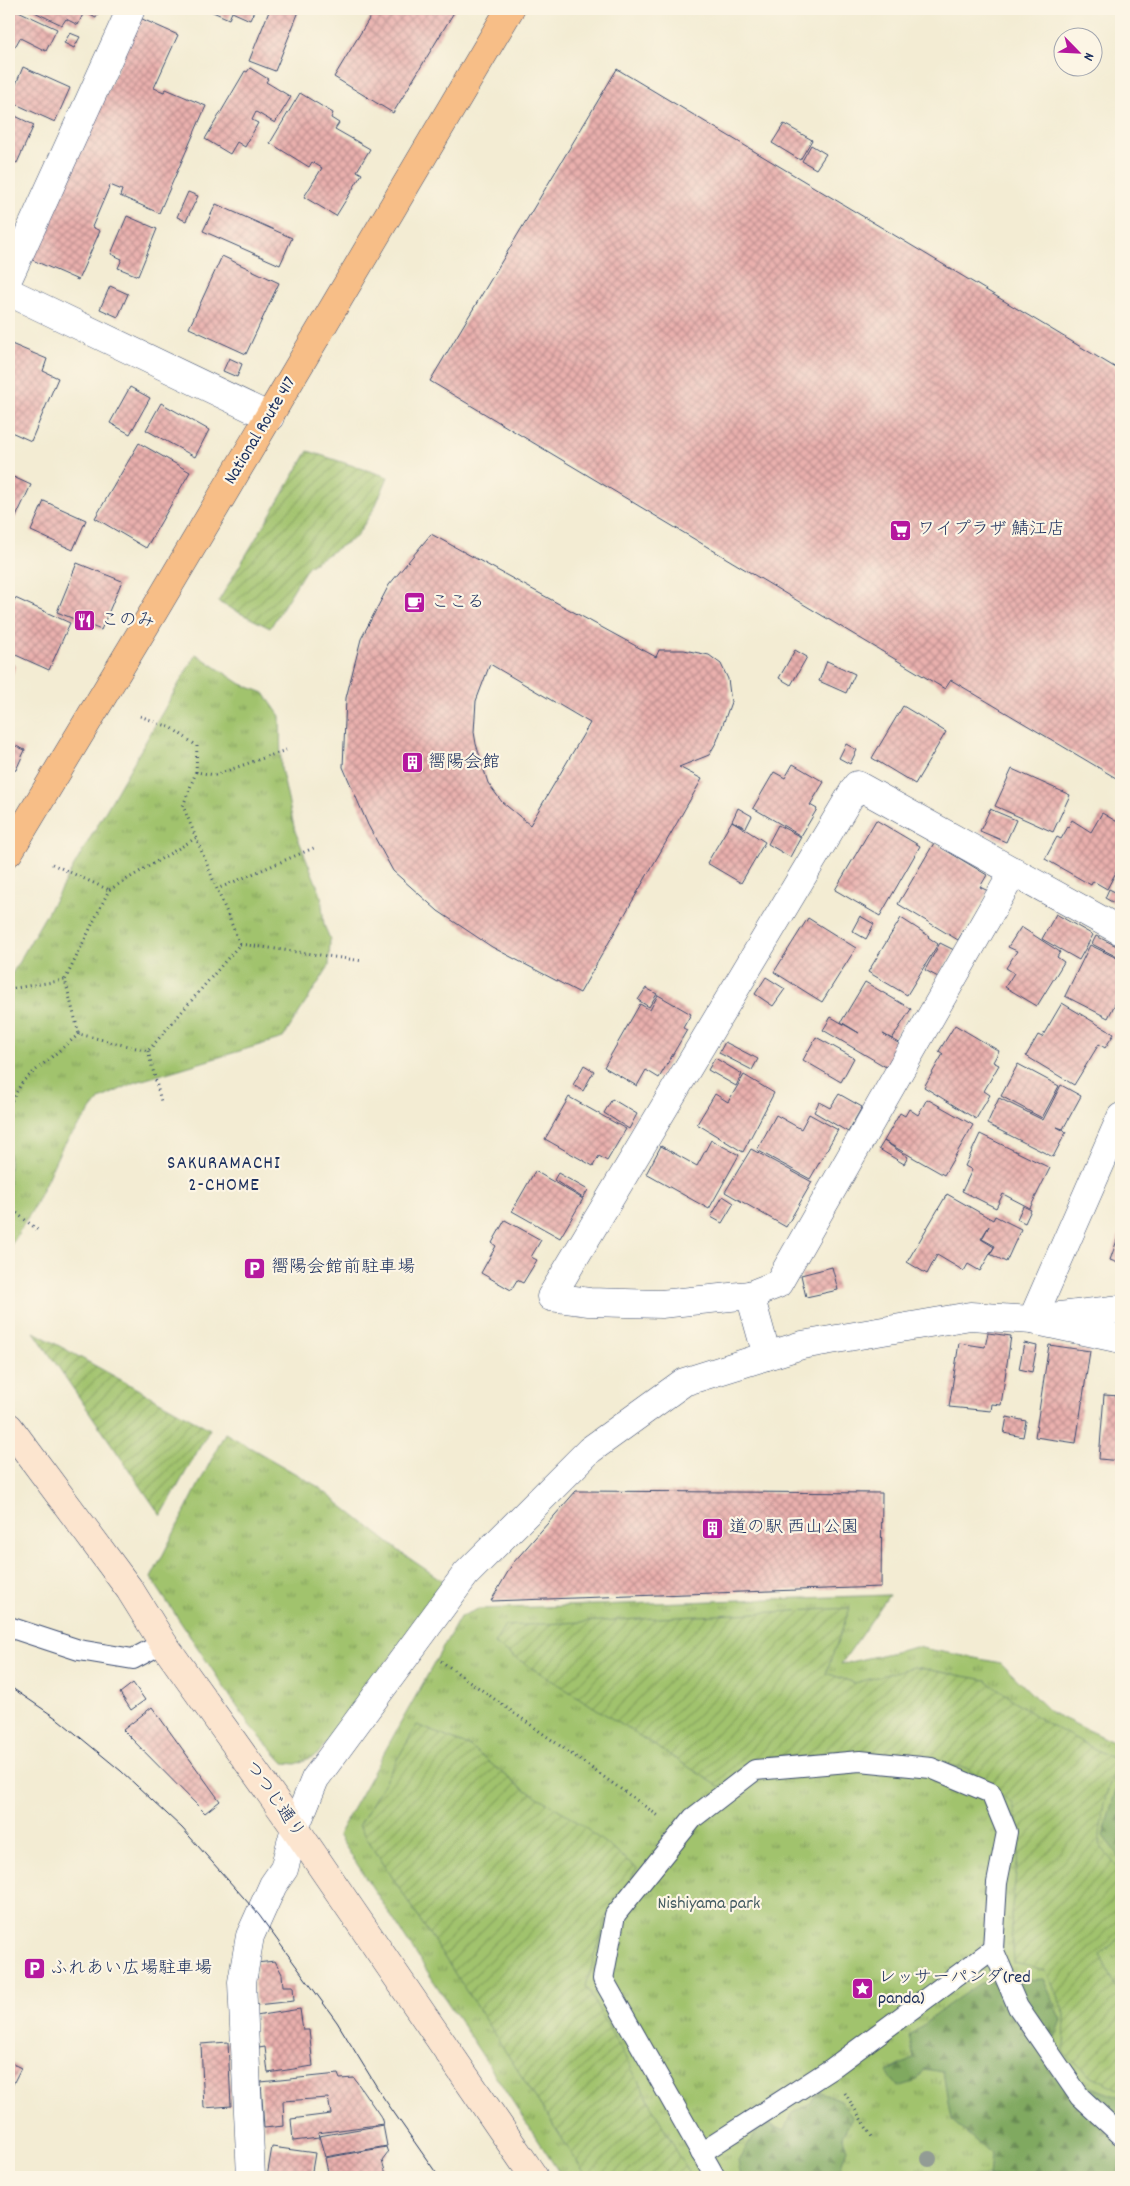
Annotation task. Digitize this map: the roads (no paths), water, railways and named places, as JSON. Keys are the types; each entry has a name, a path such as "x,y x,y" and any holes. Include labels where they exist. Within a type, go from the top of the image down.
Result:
{"highway":[{"name":"National Route 417","path":"10,848 270,417 510,9"}],"street":[{"path":"9,277 131,9"},
{"path":"9,292 270,417"},
{"path":"1014,871 778,1284 750,1295 661,1304 589,1302 551,1297 858,785 1014,871 1121,931"},
{"path":"1032,1320 1121,1117"},
{"path":"750,1295 767,1356"},
{"path":"1032,1320 1121,1309"},
{"path":"251,2177 242,1982 250,1936 273,1885 284,1869 295,1828 316,1779 466,1574 590,1450 684,1382 802,1345 970,1316 1032,1320 1121,1339"},
{"name":"つつじ通り","path":"9,1427 124,1582 162,1643 295,1828 534,2177"}],"lane":[{"path":"9,1627 79,1650 133,1659 162,1643"},
{"path":"715,2177 604,1979 615,1915 693,1818 755,1770 860,1761 931,1768 991,1793 1007,1832 997,1883 993,1949 1018,2007 1080,2097 1121,2135"},
{"path":"701,2153 831,2069 993,1949"}],"tram line":[{"path":"9,1686 59,1720 121,1771 182,1828 259,1915 337,2022 383,2097 439,2177"}],"place":[{"name":"ワイプラザ 鯖江店","path":"901,530"},
{"name":"ここる","path":"415,603"},
{"name":"このみ","path":"85,621"},
{"name":"嚮陽会館","path":"412,763"},
{"name":"嚮陽会館前駐車場","path":"255,1268"},
{"name":"道の駅 西山公園","path":"713,1528"},
{"name":"ふれあい広場駐車場","path":"34,1969"},
{"name":"レッサーパンダ(red panda)","path":"862,1988"}],"district":[{"name":"SAKURAMACHI 2-CHOME","path":"224,1175"}],"park label":[{"name":"Nishiyama park","path":"709,1904"}]}
